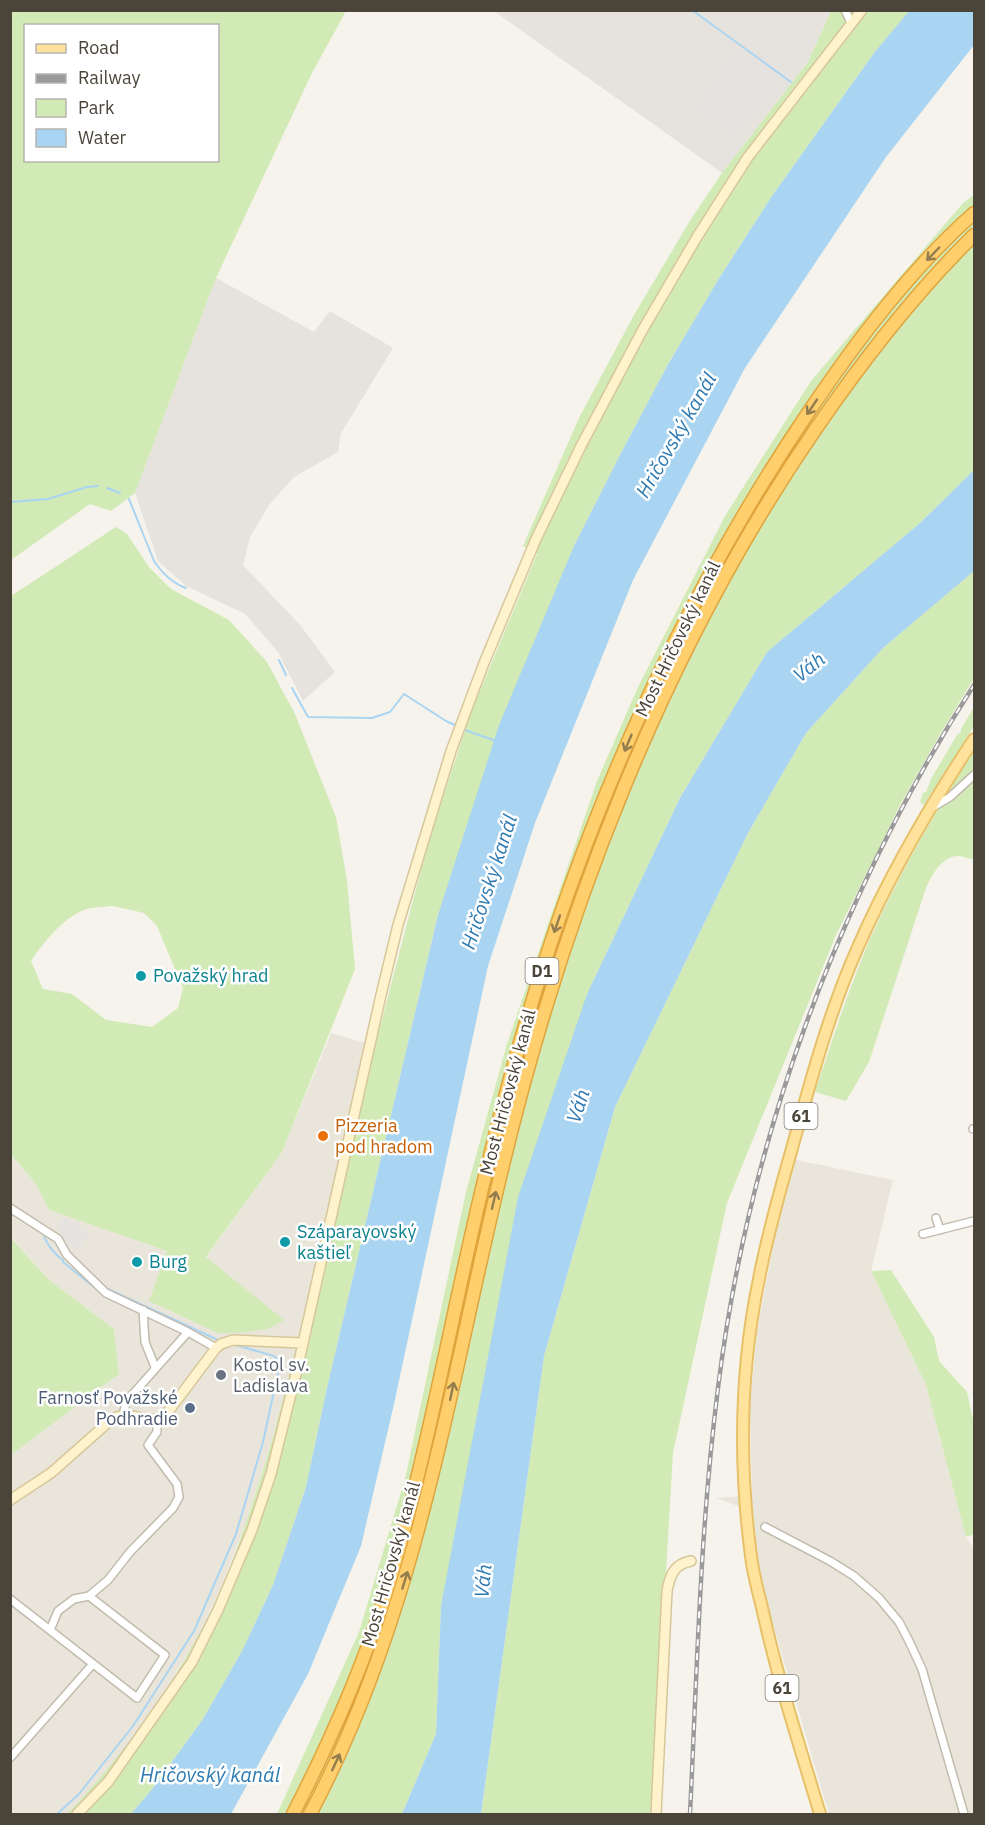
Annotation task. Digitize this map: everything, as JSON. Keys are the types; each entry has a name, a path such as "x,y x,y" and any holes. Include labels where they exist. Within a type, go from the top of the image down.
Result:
{"highway":[{"name":"Most Hričovský kanál","path":"293,1815 337,1724 382,1604 412,1501 501,1108 567,897 626,746 706,578 789,441 855,347 889,304 928,259 975,213"},
{"name":"Most Hričovský kanál","path":"310,1815 351,1730 377,1666 410,1564 438,1453 517,1109 554,984 596,862 624,791 691,641 773,493 835,400 898,317 938,270 975,235"}],"main road":[{"path":"77,1815 108,1782 192,1662 249,1539 271,1474 303,1343 398,925 451,751 484,663 536,539 581,446 642,331 697,237 748,157 861,10"},
{"name":"61","path":"820,1815 773,1656 751,1561 743,1448 746,1370 758,1281 804,1102 832,1012 857,947 931,808 975,739"},
{"path":"10,1500 51,1473 105,1424 123,1415 134,1415 152,1420 165,1416 221,1344 233,1340 303,1343"},
{"path":"656,1815 667,1591 674,1569 678,1565 691,1561"}],"street":[{"path":"845,10 851,23"},
{"path":"931,808 950,797 975,775"},
{"path":"10,1208 58,1239 67,1255 106,1293 216,1348"},
{"path":"936,1218 940,1230"},
{"path":"923,1234 975,1221"},
{"path":"143,1313 145,1342 155,1367"},
{"path":"123,1415 126,1403 155,1367 188,1332"},
{"path":"50,1630 58,1611 74,1599 89,1596 108,1580 129,1552 173,1508 179,1497 177,1484 148,1445 157,1432 157,1419"},
{"path":"765,1527 854,1576 879,1598 899,1622 922,1669 964,1815"},
{"path":"10,1599 137,1698 165,1655 89,1596"},
{"path":"10,1758 92,1665"}],"shaded area":[{"path":"494,11 831,11 808,62 722,173"},
{"path":"738,50 780,80 748,123 743,119 732,134 696,107"},
{"path":"216,278 314,332 330,311 393,348 341,433 338,452 294,477 269,505 250,537 243,565 301,626 335,672 303,701 278,652 245,614 186,586 158,561 135,493"},
{"path":"331,1033 376,1046 271,1444 246,1522 220,1590 195,1642 146,1721 99,1781 67,1814 11,1814 11,1455 119,1374 114,1329 49,1280 11,1237 10,1155 36,1184 49,1210 167,1251 150,1302 283,1320 206,1258 282,1152"},
{"path":"796,1160 893,1180 871,1271 926,1385 966,1537 974,1549 974,1814 829,1814 738,1506 716,1498 752,1496 750,1408 757,1331 775,1238"},
{"path":"64,1218 90,1234 76,1251 62,1237 56,1226"}],"green space":[{"path":"11,10 346,11 312,73 216,278 135,493 111,511 90,504 11,560"},
{"path":"831,11 910,11 874,53 772,196 718,280 666,368 574,546 438,915 306,1487 273,1585 242,1651 203,1719 153,1788 131,1814 67,1814 103,1775 181,1666 218,1596 238,1546 271,1444 428,843 471,712 537,554 523,546 579,418 634,315 691,219 722,173 808,62"},
{"path":"974,195 974,470 920,523 767,652 680,798 587,994 441,1606 436,1734 402,1814 277,1814 359,1632 405,1479 466,1192 507,1044 597,781 638,687 725,516 811,381 963,203"},
{"path":"116,527 127,534 149,567 171,589 229,620 267,662 295,714 336,817 347,880 355,969 282,1152 206,1257 284,1320 268,1329 218,1333 149,1301 167,1251 49,1210 36,1184 11,1155 11,596","holes":["113,906 144,913 157,926 183,988 178,1008 152,1027 106,1020 72,994 43,989 31,961 61,925 87,909"]},
{"path":"974,571 974,678 900,805 836,935 727,1203 673,1453 652,1814 481,1814 544,1356 615,1107 748,833 806,733 883,648"},
{"path":"974,707 974,726 924,805 920,802 923,793 926,792 932,777"},
{"path":"974,750 974,860 960,856 948,859 931,877 869,1062 846,1101 815,1092 854,979 882,913 926,830"},
{"path":"10,1237 49,1280 114,1329 119,1374 11,1455"},
{"path":"891,1270 934,1337 939,1361 967,1392 974,1424 974,1534 966,1537 926,1385 871,1271"}],"water":[{"name":"Hričovský kanál","path":"910,10 974,11 974,45 886,157 745,368 633,580 535,823 488,966 394,1404 361,1546 308,1674 231,1814 131,1814 153,1788 203,1719 242,1651 273,1585 306,1487 438,915 499,725 574,546 666,368 718,280 772,196 874,53"},
{"name":"Váh","path":"974,470 974,571 883,648 806,733 748,833 615,1107 544,1356 481,1814 402,1814 436,1734 441,1606 518,1197 587,994 680,798 767,652 920,523"}],"waterway":[{"path":"692,10 791,82"},
{"path":"10,502 48,499 87,487 98,486"},
{"path":"107,488 120,493"},
{"path":"129,499 154,561 168,577 186,588"},
{"path":"279,660 286,675"},
{"path":"292,688 308,717 372,718 390,712 404,694 457,726"},
{"path":"462,729 496,741"},
{"path":"44,1237 63,1262 94,1287"},
{"path":"108,1289 218,1340"},
{"path":"57,1814 79,1794 133,1726 194,1631 236,1534 263,1442 280,1363 274,1356 232,1344"}],"railway":[{"path":"690,1814 700,1601 712,1441 732,1295 752,1202 777,1112 807,1022 841,935 881,849 925,766 974,685"}],"place":[{"name":"Považský hrad","path":"141,976"},
{"name":"Pizzeria pod hradom","path":"323,1136"},
{"name":"Száparayovský kaštieľ","path":"285,1242"},
{"name":"Burg","path":"137,1262"},
{"name":"Kostol sv. Ladislava","path":"221,1375"},
{"name":"Farnosť Považské Podhradie","path":"190,1408"}]}
